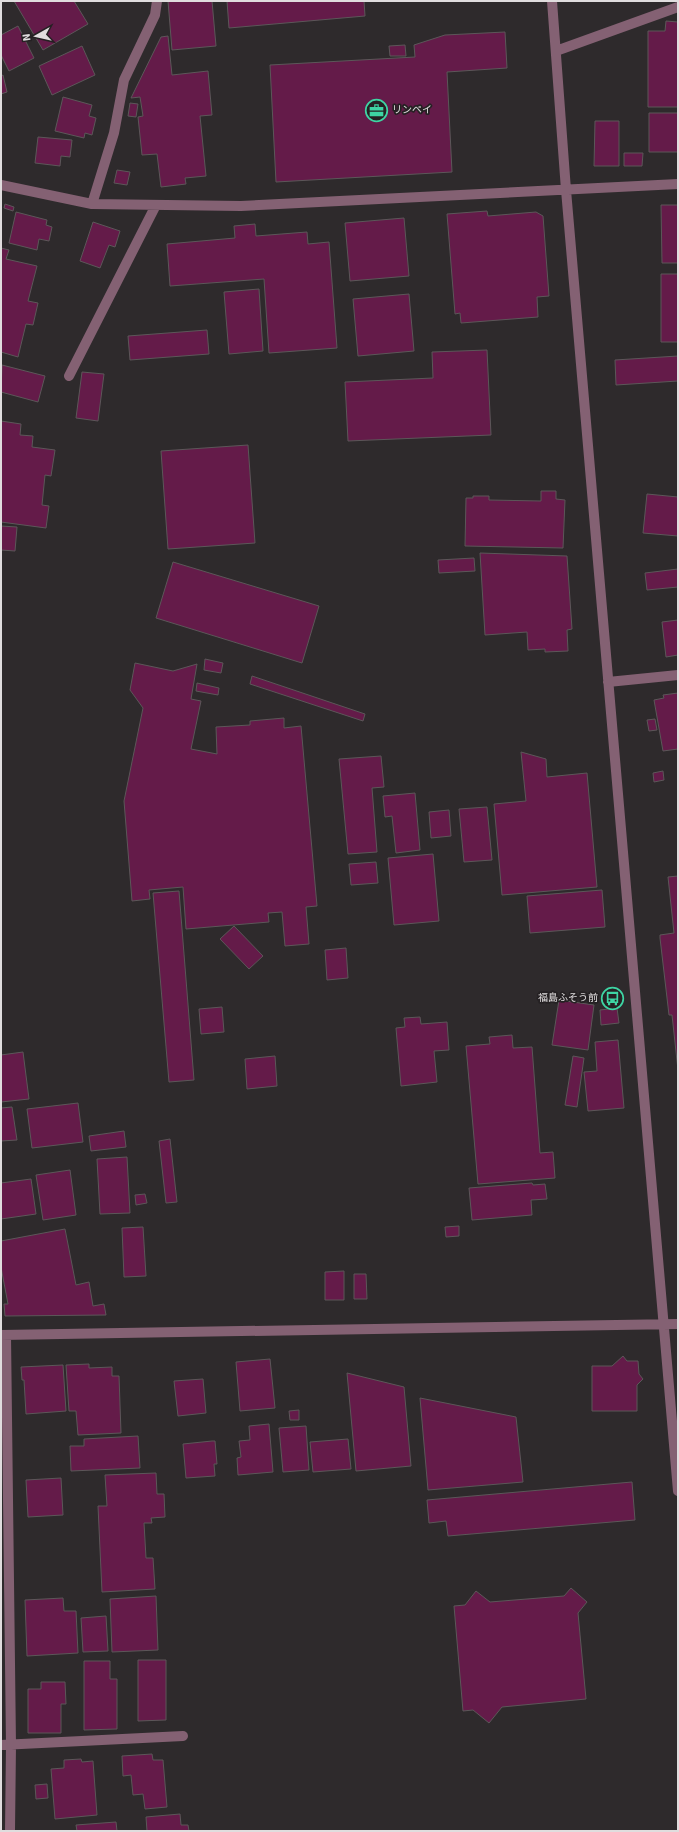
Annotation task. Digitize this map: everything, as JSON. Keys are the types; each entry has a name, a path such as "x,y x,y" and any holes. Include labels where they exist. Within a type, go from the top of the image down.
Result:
{"street":[{"path":"92,204 114,133 124,80 155,15 157,1"},
{"path":"552,1 566,190 678,1491"},
{"path":"556,51 678,7"},
{"path":"1,185 92,204 241,206 678,184"},
{"path":"69,376 156,205"},
{"path":"608,682 678,675"},
{"path":"7,1827 4,1335 678,1324"},
{"path":"6,1745 182,1736"}],"building":[{"path":"14,1 74,1 88,24 43,50"},
{"path":"168,1 212,1 216,46 172,50"},
{"path":"227,1 364,1 365,16 229,28"},
{"path":"666,21 678,22 678,107 648,107 648,31 665,31"},
{"path":"18,26 34,58 9,71 1,55 1,35"},
{"path":"505,32 507,68 447,72 452,172 276,182 270,65 415,57 414,45 445,35"},
{"path":"168,36 172,75 208,71 212,115 200,116 206,176 185,178 186,184 161,187 157,154 142,155 138,117 143,116 140,97 131,98 161,37"},
{"path":"405,45 406,56 390,56 389,46"},
{"path":"82,46 95,75 52,95 39,66"},
{"path":"3,75 7,92 1,94 1,76"},
{"path":"63,97 92,105 89,116 96,118 92,135 85,133 84,138 55,131"},
{"path":"130,103 138,104 136,117 128,116"},
{"path":"649,113 678,113 678,152 649,152"},
{"path":"595,121 619,121 619,166 594,166"},
{"path":"38,137 72,140 70,157 61,156 60,166 35,163"},
{"path":"624,153 643,153 642,166 624,166"},
{"path":"117,170 130,172 127,185 114,183"},
{"path":"5,204 14,207 13,211 4,208"},
{"path":"661,205 678,205 678,263 662,263"},
{"path":"487,211 488,216 536,212 543,216 549,296 537,297 538,317 461,323 460,313 455,314 447,214"},
{"path":"16,212 47,220 46,225 52,227 49,241 39,239 37,250 9,243"},
{"path":"404,218 409,276 350,281 345,223"},
{"path":"93,222 120,231 115,247 109,245 100,268 80,261"},
{"path":"255,224 256,236 307,232 308,244 329,242 337,348 269,353 264,279 170,286 167,244 235,238 234,226"},
{"path":"1,248 9,250 6,259 37,266 28,301 38,303 33,325 26,324 18,357 1,352"},
{"path":"661,274 678,274 678,342 661,342"},
{"path":"259,289 263,351 229,354 224,292"},
{"path":"409,294 414,351 358,356 353,299"},
{"path":"207,330 209,354 130,360 128,336"},
{"path":"487,350 491,435 348,441 345,382 433,378 432,352"},
{"path":"678,356 678,381 616,385 615,360"},
{"path":"2,365 45,376 38,402 1,392"},
{"path":"82,372 104,374 98,421 76,418"},
{"path":"1,421 21,424 20,435 33,436 32,447 55,450 51,476 45,475 42,505 49,506 46,528 1,522"},
{"path":"248,445 255,543 168,549 161,451"},
{"path":"541,491 556,491 556,499 565,500 563,548 465,546 466,498 473,498 473,496 489,496 489,500 541,501"},
{"path":"647,494 678,497 678,536 643,533"},
{"path":"1,526 17,527 15,551 1,550"},
{"path":"480,553 567,556 572,629 567,630 568,651 545,652 545,649 528,650 527,632 485,635"},
{"path":"474,558 475,571 439,573 438,560"},
{"path":"173,562 319,606 302,663 156,618"},
{"path":"678,569 678,587 647,590 645,573"},
{"path":"678,620 678,655 666,657 662,622"},
{"path":"205,659 223,663 221,673 204,670"},
{"path":"135,663 173,671 197,664 191,699 201,701 191,749 217,754 216,727 250,725 250,721 284,718 284,728 301,726 317,906 306,907 309,944 285,946 282,912 268,913 269,922 186,929 183,887 149,890 150,899 132,901 124,801 143,708 130,690"},
{"path":"252,676 365,714 363,721 250,684"},
{"path":"197,683 219,688 218,695 196,691"},
{"path":"678,693 678,749 663,751 654,700 664,698 663,695"},
{"path":"655,719 657,730 649,731 647,720"},
{"path":"521,752 546,759 547,777 587,773 597,887 502,895 494,804 526,801"},
{"path":"381,756 384,787 372,788 377,852 348,854 339,759"},
{"path":"663,771 664,780 654,782 653,773"},
{"path":"415,793 420,850 396,853 392,816 385,817 383,796"},
{"path":"487,807 492,860 464,862 459,809"},
{"path":"449,810 451,836 431,838 429,812"},
{"path":"433,854 439,921 394,925 388,858"},
{"path":"376,862 378,883 351,885 349,864"},
{"path":"678,876 678,1070 672,1015 669,1015 660,935 674,933 668,877"},
{"path":"602,890 605,927 530,933 527,896"},
{"path":"179,891 194,1080 169,1082 153,893"},
{"path":"234,926 263,956 249,969 220,939"},
{"path":"346,948 348,978 327,980 325,950"},
{"path":"559,1000 594,1005 588,1050 552,1045"},
{"path":"222,1007 224,1032 201,1034 199,1009"},
{"path":"617,1008 619,1023 601,1025 600,1010"},
{"path":"420,1017 421,1024 447,1022 449,1050 434,1051 437,1082 401,1086 396,1028 405,1027 404,1018"},
{"path":"512,1035 513,1048 532,1047 540,1153 553,1152 555,1178 478,1184 466,1046 490,1044 489,1037"},
{"path":"618,1040 624,1108 588,1111 584,1072 597,1071 595,1042"},
{"path":"23,1052 29,1099 1,1102 1,1055"},
{"path":"275,1056 277,1086 247,1089 245,1059"},
{"path":"573,1056 584,1058 577,1107 565,1105"},
{"path":"78,1103 83,1142 32,1148 27,1109"},
{"path":"12,1107 17,1140 1,1141 1,1108"},
{"path":"124,1131 126,1147 91,1151 89,1136"},
{"path":"170,1139 177,1202 166,1203 159,1141"},
{"path":"127,1157 130,1213 100,1214 97,1159"},
{"path":"70,1170 76,1215 43,1220 36,1175"},
{"path":"31,1179 36,1214 1,1219 1,1183"},
{"path":"532,1183 533,1185 545,1184 547,1199 531,1200 532,1215 472,1220 469,1188"},
{"path":"145,1194 147,1203 136,1205 135,1195"},
{"path":"459,1226 459,1236 446,1237 445,1227"},
{"path":"143,1227 146,1276 124,1277 122,1228"},
{"path":"65,1229 76,1285 89,1282 93,1306 104,1304 106,1315 5,1316 4,1304 8,1304 1,1267 1,1241"},
{"path":"344,1271 344,1300 325,1300 325,1272"},
{"path":"354,1274 366,1274 367,1299 354,1299"},
{"path":"623,1356 627,1361 638,1361 639,1374 643,1379 637,1385 637,1411 592,1411 592,1366 612,1366"},
{"path":"270,1359 275,1408 240,1411 236,1362"},
{"path":"89,1364 89,1368 112,1367 112,1376 119,1376 121,1433 78,1435 76,1411 69,1411 66,1365"},
{"path":"63,1365 66,1411 26,1414 24,1380 22,1380 21,1367"},
{"path":"347,1373 404,1387 411,1466 356,1471"},
{"path":"203,1379 206,1413 178,1416 174,1381"},
{"path":"420,1398 516,1417 523,1482 428,1490"},
{"path":"299,1410 299,1420 290,1420 289,1411"},
{"path":"269,1424 273,1472 238,1475 237,1458 241,1457 239,1441 250,1440 249,1426"},
{"path":"306,1426 309,1470 283,1472 279,1428"},
{"path":"138,1436 140,1468 71,1471 70,1446 84,1446 84,1439"},
{"path":"348,1439 351,1469 313,1472 310,1442"},
{"path":"215,1441 217,1464 214,1464 215,1476 186,1478 183,1444"},
{"path":"156,1473 157,1494 164,1494 165,1517 151,1518 152,1523 144,1523 146,1558 153,1558 155,1589 102,1592 98,1506 107,1506 105,1475"},
{"path":"61,1478 63,1515 28,1517 26,1480"},
{"path":"632,1482 635,1520 448,1536 446,1521 429,1523 427,1500"},
{"path":"571,1588 587,1602 578,1613 586,1699 502,1707 489,1723 473,1710 463,1711 454,1606 465,1605 476,1591 490,1602 564,1596"},
{"path":"156,1596 158,1650 112,1652 110,1599"},
{"path":"63,1598 64,1611 76,1611 78,1653 27,1656 25,1600"},
{"path":"106,1616 108,1651 83,1652 81,1618"},
{"path":"138,1660 166,1660 166,1720 138,1721"},
{"path":"84,1661 110,1661 110,1679 117,1679 117,1729 84,1730"},
{"path":"41,1682 65,1682 66,1704 61,1704 61,1733 28,1733 28,1689 41,1689"},
{"path":"152,1754 153,1760 163,1760 167,1807 145,1809 143,1794 133,1795 131,1775 123,1776 122,1756"},
{"path":"81,1759 82,1762 93,1761 97,1815 55,1819 51,1769 64,1768 64,1760"},
{"path":"47,1784 48,1798 36,1799 35,1785"},
{"path":"180,1814 181,1825 188,1825 189,1831 147,1831 146,1817"},
{"path":"116,1822 117,1831 77,1831 76,1825"}],"place":[{"name":"リンペイ","path":"376,110"},
{"name":"福島ふそう前","path":"613,998"}]}
